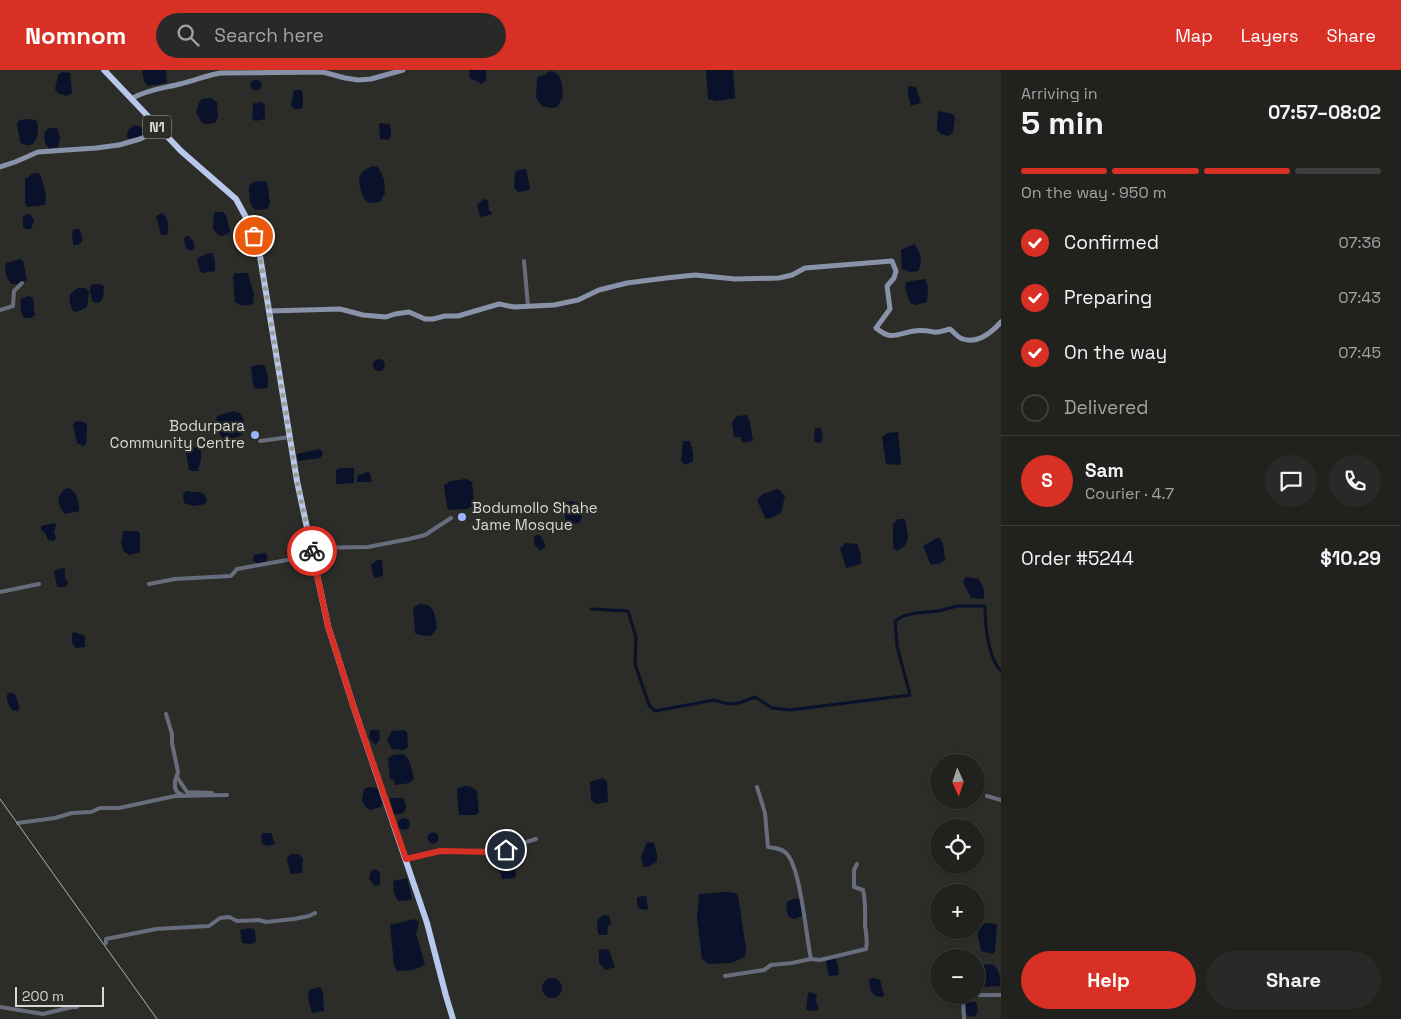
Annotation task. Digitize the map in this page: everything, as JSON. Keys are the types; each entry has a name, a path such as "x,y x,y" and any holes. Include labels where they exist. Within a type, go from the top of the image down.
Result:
{"highway":[{"name":"N1","path":"104,70 181,151 236,198 249,223 259,250 290,437 328,626 427,923 454,1019"}],"street":[{"path":"131,99 147,92 221,73 323,72 358,80 371,79 403,70"},
{"path":"0,167 38,152 119,145 140,139 160,130"},
{"path":"524,260 528,306"},
{"path":"269,311 340,309 386,317 409,312 425,319 433,319 445,316 458,316 500,304 514,307 573,302 599,290 666,278 695,275 735,280 779,278 792,275 805,268 892,261 896,271 894,278 887,286 890,309 876,328 884,334 892,336 914,331 931,330 936,332 950,329 961,339 970,340 986,335 1001,322"},
{"path":"0,310 13,306 14,291 22,283"},
{"path":"260,441 290,437"},
{"path":"148,584 175,579 231,576 237,569 298,558 311,548 384,545 424,535 451,518"},
{"path":"0,592 39,584"},
{"path":"166,714 172,734 178,772 175,788 182,795"},
{"path":"18,824 55,818 72,813 91,812 100,808 119,808 182,795 225,795 187,792 177,777"},
{"path":"757,787 765,814 768,847 781,849 788,854 793,866 802,899 811,959"},
{"path":"986,796 1001,800"},
{"path":"406,859 440,851 493,852 536,839"},
{"path":"725,976 764,970 771,965 792,964 811,959 820,960 866,949 868,942 865,899 863,890 854,887 854,870 857,864"},
{"path":"106,943 106,939 143,930 208,926 220,918 229,918 237,921 259,920 266,922 294,919 315,913"},
{"path":"985,995 1001,995"},
{"path":"963,1004 964,1019"},
{"path":"0,1007 43,1014 77,1007"}],"water":[{"path":"142,70 166,70 167,83 148,86 144,81"},
{"path":"469,70 486,70 486,80 482,84 470,78"},
{"path":"706,70 733,70 735,98 716,101 708,99"},
{"path":"552,71 560,78 563,97 557,107 551,108 542,106 536,98 537,79 539,76"},
{"path":"62,72 70,73 72,93 66,96 58,93 55,89 58,75"},
{"path":"256,79 262,85 256,91 250,85"},
{"path":"908,86 916,87 921,103 911,106"},
{"path":"294,90 301,90 302,92 302,108 296,109 291,105"},
{"path":"211,98 217,102 218,117 215,123 202,123 196,112 199,102 202,99"},
{"path":"262,102 265,106 265,119 255,121 252,118 253,104"},
{"path":"938,111 953,114 955,118 953,133 948,136 941,134 937,130"},
{"path":"31,119 37,121 37,136 33,143 25,145 20,142 17,124 19,120"},
{"path":"379,123 390,124 391,136 389,140 380,139"},
{"path":"134,125 143,127 144,136 130,140 127,137 128,130"},
{"path":"50,128 57,128 60,138 58,147 50,149 46,143 45,131"},
{"path":"373,166 378,167 384,179 385,193 380,202 369,203 365,200 359,180 363,172"},
{"path":"526,169 529,190 518,192 514,187 515,172"},
{"path":"34,173 39,173 41,177 46,201 45,205 27,207 25,202 25,179"},
{"path":"253,182 267,182 270,203 267,209 255,210 250,202 249,186"},
{"path":"484,199 488,200 489,211 492,214 482,217 477,205"},
{"path":"222,212 226,215 230,231 228,234 221,236 213,228 214,213"},
{"path":"162,213 168,223 167,235 161,235 156,216"},
{"path":"28,214 34,220 31,229 25,229 23,227 23,217"},
{"path":"75,229 79,229 82,236 82,242 78,245 73,245 72,232"},
{"path":"187,236 193,241 195,248 193,250 188,250 185,245 184,238"},
{"path":"914,244 920,253 921,260 918,271 910,272 902,269 901,250"},
{"path":"212,253 215,260 215,271 203,273 200,271 197,260"},
{"path":"20,259 23,261 27,280 19,284 12,284 6,275 6,263"},
{"path":"236,273 248,273 254,295 253,304 242,306 235,302 233,278"},
{"path":"925,279 928,287 927,302 915,305 910,303 905,288 906,282"},
{"path":"91,285 104,286 103,298 99,303 93,302 91,296"},
{"path":"78,288 85,288 89,291 87,307 77,312 73,311 70,304 70,295"},
{"path":"29,296 33,298 35,315 31,318 24,318 21,309 21,299"},
{"path":"377,359 381,359 385,365 381,371 377,371 373,367 373,363"},
{"path":"264,365 265,367 268,376 267,388 259,389 253,385 251,367"},
{"path":"233,411 240,413 244,420 242,435 225,440 218,429 217,416"},
{"path":"747,415 753,441 743,443 740,437 734,437 732,422 737,416"},
{"path":"81,421 86,423 87,429 86,444 83,446 77,443 73,425 75,422"},
{"path":"815,428 821,428 823,437 821,443 814,442"},
{"path":"898,432 901,465 886,464 882,437 888,433"},
{"path":"683,441 690,441 693,453 693,461 685,465 681,461"},
{"path":"195,447 201,450 201,459 198,471 192,471 189,470 186,453"},
{"path":"320,449 323,454 320,458 298,461 297,454"},
{"path":"340,468 354,468 354,483 336,484 336,470"},
{"path":"367,472 370,473 372,482 357,482 357,476"},
{"path":"466,479 472,482 474,505 467,509 449,510 444,485 451,481"},
{"path":"69,488 77,498 79,511 65,514 60,507 58,498 64,489"},
{"path":"778,489 785,496 781,513 766,519 757,500 763,494"},
{"path":"186,491 202,493 207,501 205,504 194,506 184,503 183,495"},
{"path":"564,502 579,503 582,517 579,523 572,524 566,522 562,505"},
{"path":"898,519 905,519 908,538 905,546 897,551 893,548 893,524"},
{"path":"54,523 56,525 54,532 56,538 54,541 48,540 45,533 41,530 41,526"},
{"path":"123,531 137,531 140,533 140,552 130,555 124,552 121,543"},
{"path":"536,535 540,535 546,546 540,551 534,544"},
{"path":"939,537 943,544 945,560 931,565 923,546"},
{"path":"846,543 857,544 861,555 861,564 846,568 840,548"},
{"path":"265,553 268,556 266,562 258,563 253,561 254,555"},
{"path":"377,560 382,560 383,575 374,578 371,565"},
{"path":"62,568 65,569 65,578 68,582 66,587 57,587 54,571"},
{"path":"966,577 979,579 984,589 984,599 971,598 963,582"},
{"path":"419,604 428,606 435,614 437,628 431,636 415,633 413,608"},
{"path":"74,632 85,636 85,647 76,648 72,643 72,634"},
{"path":"10,692 15,694 20,708 17,711 12,710 7,701 7,695"},
{"path":"371,730 379,730 380,739 376,745 369,736"},
{"path":"404,730 407,732 408,747 404,750 392,749 387,740 392,731"},
{"path":"403,754 409,762 414,779 410,783 395,785 394,780 390,779 388,758 393,755"},
{"path":"603,778 607,781 608,802 596,804 591,800 590,782"},
{"path":"369,787 377,788 382,802 381,807 370,810 365,806 362,800 364,789"},
{"path":"472,787 477,791 479,812 476,815 459,815 457,791 458,788"},
{"path":"391,798 403,798 406,806 405,811 401,814 394,814"},
{"path":"404,818 410,824 404,830 398,824"},
{"path":"263,833 271,833 275,844 269,846 262,844 261,836"},
{"path":"431,833 435,833 438,838 437,842 431,843 428,840 428,836"},
{"path":"647,842 654,843 657,862 643,867 641,857"},
{"path":"509,850 514,854 516,875 515,878 502,879 495,855 496,853"},
{"path":"298,854 303,858 302,873 291,874 287,861 288,856"},
{"path":"375,869 380,872 380,885 374,886 369,878 371,871"},
{"path":"407,878 412,899 398,901 394,893 393,881"},
{"path":"735,893 738,896 746,949 745,957 731,963 709,964 702,959 697,919 699,894"},
{"path":"646,896 648,909 640,909 637,905 637,897"},
{"path":"796,898 800,900 802,916 794,919 788,916 786,906 788,901"},
{"path":"604,915 609,916 611,923 608,926 607,935 599,935 597,923 599,918"},
{"path":"414,919 419,922 416,934 425,964 415,969 397,971 394,965 390,925"},
{"path":"985,924 997,924 995,951 993,954 985,952 985,949 981,949 979,939 985,939"},
{"path":"250,928 255,930 256,942 251,944 242,943 240,930"},
{"path":"607,949 615,967 605,970 599,963 599,950"},
{"path":"832,958 836,959 839,972 838,975 829,976 826,962"},
{"path":"992,964 996,968 999,973 1000,986 985,987 985,965"},
{"path":"552,978 559,981 562,988 559,995 552,998 545,995 542,988 545,981"},
{"path":"874,978 880,980 883,997 874,995 871,990 869,980"},
{"path":"320,987 323,992 324,1011 312,1013 308,998 309,990"},
{"path":"808,993 817,995 816,1002 819,1009 815,1011 806,1010"},
{"path":"965,1004 976,1004 978,1011 975,1016 970,1017 966,1014"}],"waterway":[{"path":"591,609 628,611 636,637 635,664 649,705 655,711 714,700 728,704 739,703 755,697 772,708 790,710 910,695 897,646 895,621 903,616 939,611 957,606 985,606 990,650 1001,671"}],"railway":[{"path":"0,799 157,1019"}],"way so far":[{"path":"254,236 259,250 297,481 312,551"}],"place":[{"name":"Bodurpara Community Centre","path":"255,435"},
{"name":"Bodumollo Shahe Jame Mosque","path":"462,517"}],"route":[{"path":"312,551 328,626 406,859 440,851 493,852 506,850"}]}
